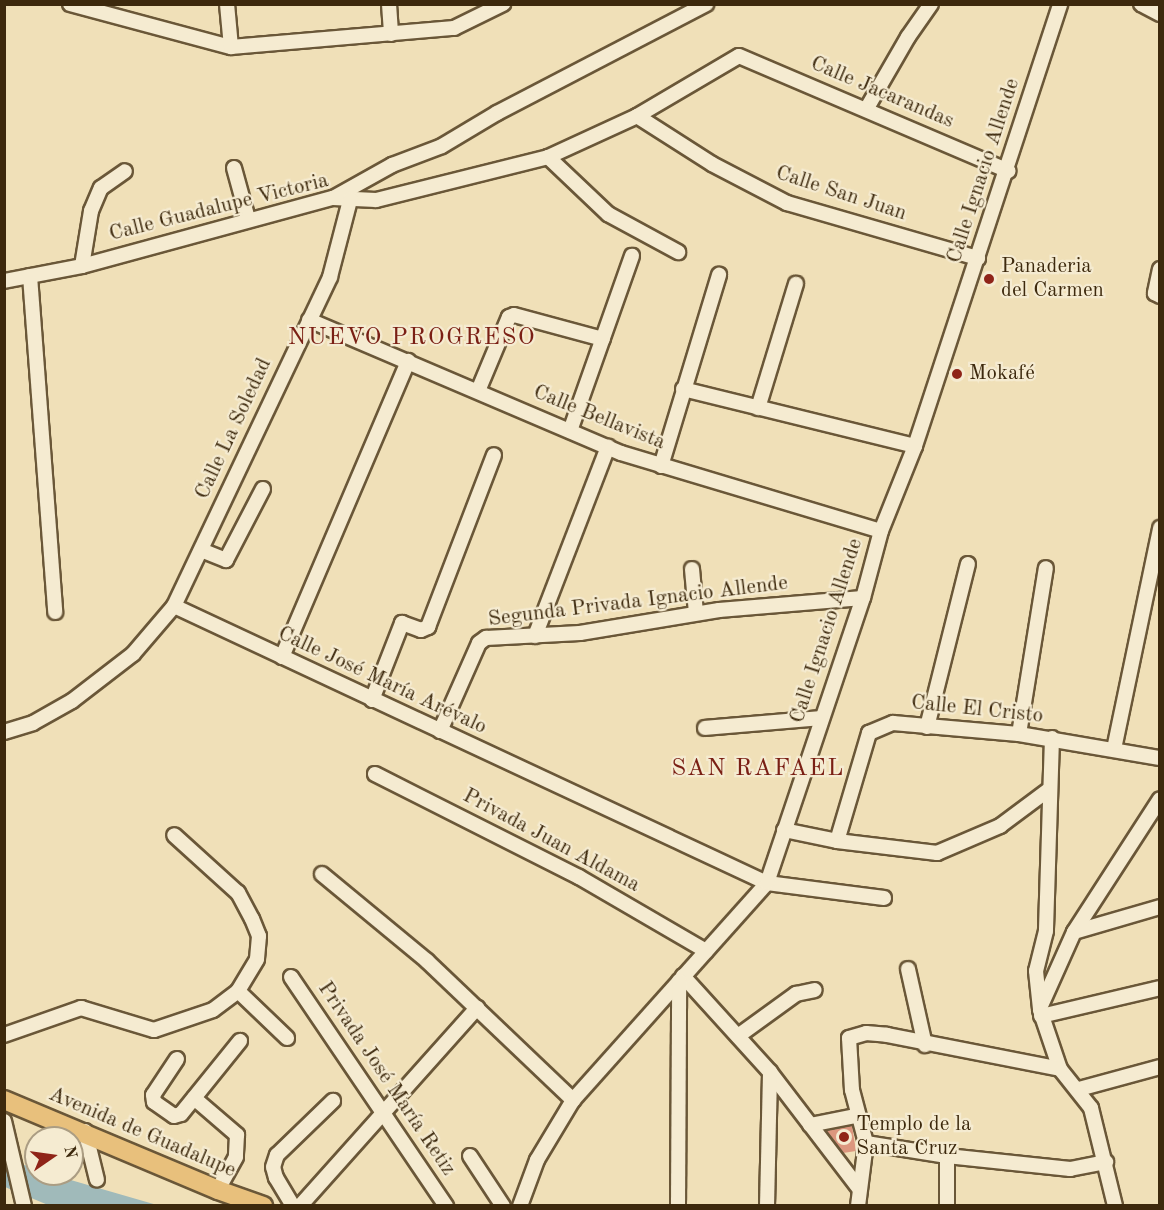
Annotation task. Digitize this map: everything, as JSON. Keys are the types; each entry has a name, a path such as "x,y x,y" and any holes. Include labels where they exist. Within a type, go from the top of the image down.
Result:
{"main road":[{"name":"Avenida de Guadalupe","path":"4,1100 85,1131 218,1190 263,1206"}],"street":[{"path":"70,4 231,47 454,28 498,6"},
{"path":"227,4 231,47"},
{"path":"389,4 391,34"},
{"path":"333,198 392,165 442,146 497,113 706,4"},
{"path":"867,108 908,37 932,4"},
{"name":"Calle Ignacio Allende","path":"520,1206 537,1160 573,1100 767,883 820,718 863,598 881,531 915,446 1008,171 1060,4"},
{"path":"1141,4 1160,14"},
{"name":"Calle Guadalupe Victoria","path":"4,281 82,266 248,219 333,198 376,200 548,157 637,116 739,56"},
{"name":"Calle Jacarandas","path":"739,56 867,108 1008,171"},
{"name":"Calle San Juan","path":"637,116 712,164 787,204 978,258"},
{"path":"548,157 608,214 678,252"},
{"path":"234,168 248,219"},
{"path":"82,266 91,211 101,188 125,171"},
{"name":"Calle La Soledad","path":"174,606 330,277 350,200"},
{"path":"570,431 632,256"},
{"path":"1160,269 1155,293 1160,296"},
{"path":"661,466 719,275"},
{"path":"30,276 55,612"},
{"path":"758,408 796,284"},
{"path":"478,391 508,317 514,315 603,339"},
{"name":"Calle Bellavista","path":"309,320 608,447 661,466 881,531"},
{"path":"282,657 408,361"},
{"path":"683,389 915,446"},
{"path":"536,636 608,447"},
{"path":"372,700 402,623 421,630 428,627 494,455"},
{"path":"201,549 226,560 263,489"},
{"path":"1114,749 1160,528"},
{"path":"927,727 968,564"},
{"path":"1019,734 1046,568"},
{"path":"692,569 696,612"},
{"name":"Segunda Privada Ignacio Allende","path":"440,731 479,643 486,638 580,633 696,612 863,598"},
{"path":"4,732 33,723 72,701 133,654 174,606"},
{"name":"Calle José María Arévalo","path":"174,606 767,883 884,898"},
{"path":"705,728 820,718"},
{"name":"Calle El Cristo","path":"837,841 869,733 893,723 1052,738 1160,758"},
{"path":"1052,738 1047,791 1046,931 1036,971 1040,1013 1060,1069 1079,1089 1091,1108 1107,1162 1115,1206"},
{"name":"Privada Juan Aldama","path":"375,774 579,876 706,951"},
{"path":"784,830 837,841 937,853 1000,826 1047,791"},
{"path":"1040,1013 1074,932 1160,800"},
{"path":"1142,826 1160,823"},
{"path":"4,1035 81,1008 154,1030 213,1010 238,990 257,959 259,936 252,919 238,893 174,836"},
{"path":"322,873 427,961 573,1100"},
{"path":"1074,932 1160,907"},
{"path":"1046,931 1066,948"},
{"path":"908,969 924,1045"},
{"name":"Privada José María Retiz","path":"291,977 386,1111 446,1206"},
{"path":"681,979 770,1072 858,1187"},
{"path":"678,1206 681,979"},
{"path":"1040,1013 1160,988"},
{"path":"238,990 287,1038"},
{"path":"738,1036 796,994 815,990"},
{"path":"300,1206 477,1008"},
{"path":"858,1206 858,1187 866,1143 856,1116 849,1038 866,1033 887,1035 924,1045 1060,1069"},
{"path":"177,1059 153,1095 154,1102 174,1116 194,1098 240,1041"},
{"path":"1079,1089 1160,1066"},
{"path":"767,1206 770,1072"},
{"path":"194,1098 237,1135 236,1157 218,1190"},
{"path":"293,1206 276,1178 273,1167 277,1155 333,1101"},
{"path":"810,1125 856,1116"},
{"path":"4,1121 24,1206"},
{"path":"85,1131 97,1180"},
{"path":"866,1143 947,1156 1070,1169 1107,1162"},
{"path":"470,1156 502,1206"},
{"path":"947,1156 947,1206"}],"water":[{"path":"4,1158 24,1165 24,1186 84,1186 84,1184 157,1205 48,1205 5,1187"}],"building":[{"path":"852,1126 856,1151 843,1153 826,1131"}],"place":[{"name":"Panaderia del Carmen","path":"989,279"},
{"name":"Mokafé","path":"957,374"},
{"name":"Templo de la Santa Cruz","path":"844,1137"}],"district":[{"name":"NUEVO PROGRESO","path":"412,339"},
{"name":"SAN RAFAEL","path":"758,770"}]}
